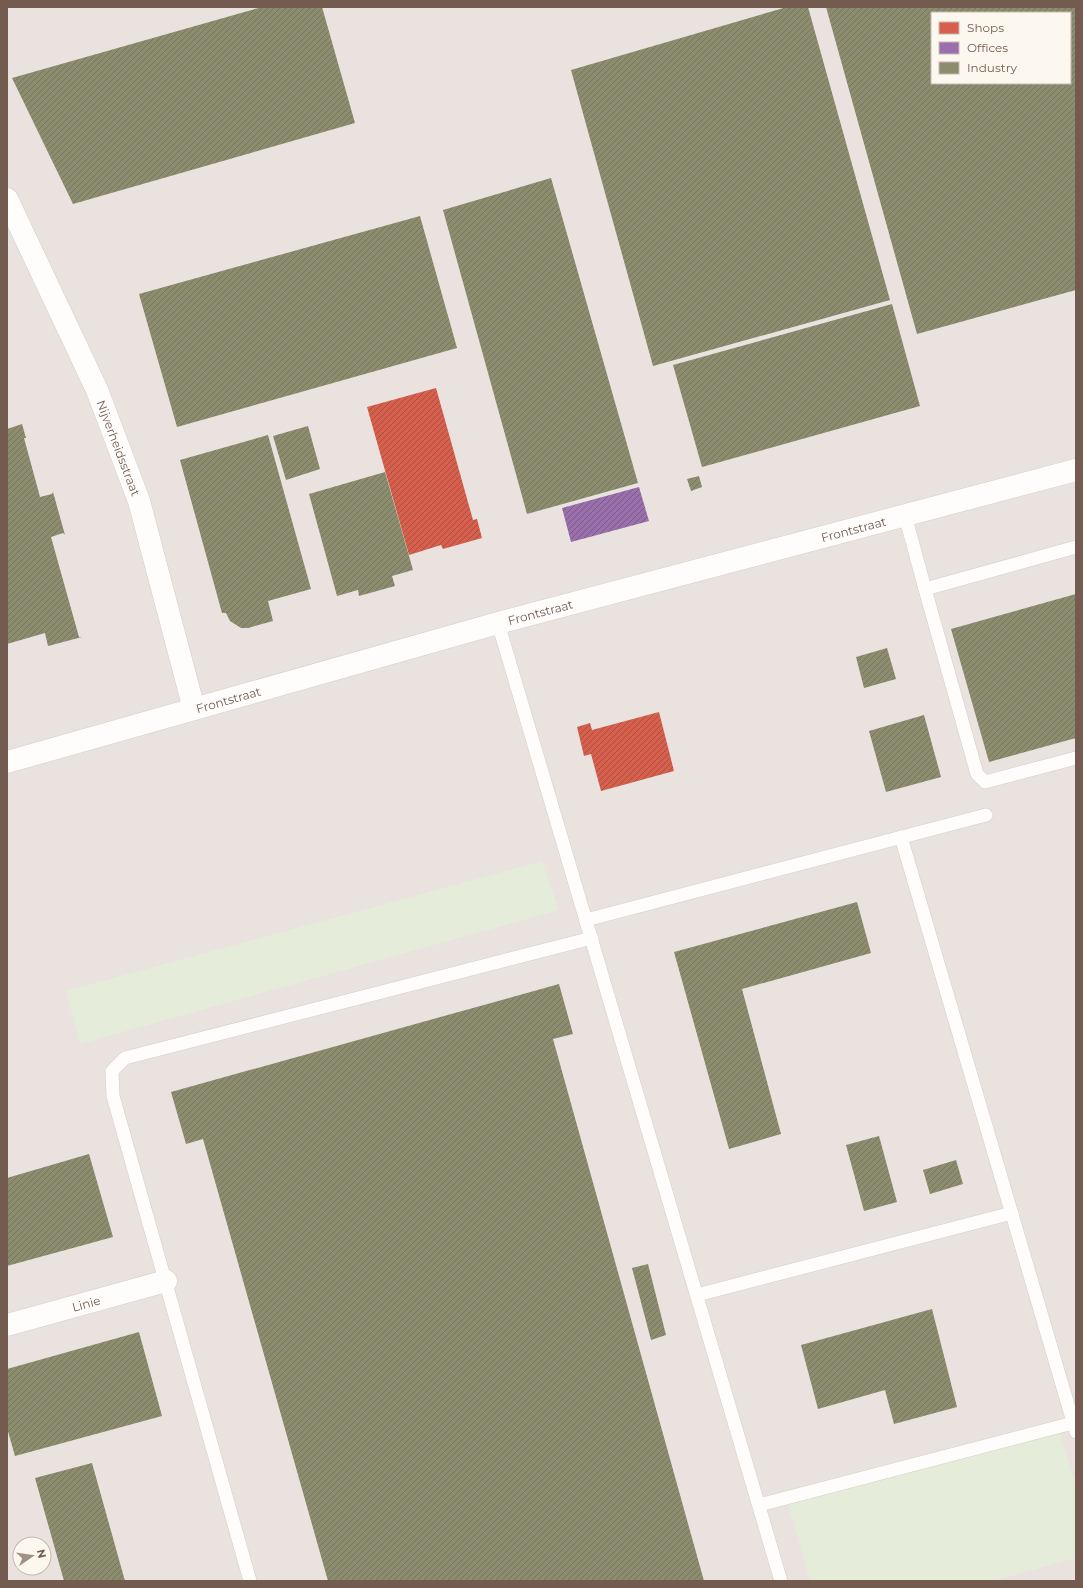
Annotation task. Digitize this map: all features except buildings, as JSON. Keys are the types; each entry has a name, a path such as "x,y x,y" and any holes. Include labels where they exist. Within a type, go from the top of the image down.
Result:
{"street":[{"name":"Nijverheidsstraat","path":"7,199 98,390 136,494 194,709"},
{"name":"Frontstraat","path":"7,762 498,623 1076,470"},
{"name":"Linie","path":"7,1325 166,1281"}],"lane":[{"path":"905,515 977,774 985,782 1076,758"},
{"path":"925,589 1076,547"},
{"path":"498,623 781,1581"},
{"path":"586,920 986,815"},
{"path":"759,1505 1075,1428 901,837"},
{"path":"250,1581 113,1096 112,1071 125,1058 592,938"},
{"path":"697,1295 1012,1213"}],"shaded area":[{"path":"7,7 1076,7 1076,1581 7,1581"}],"green space":[{"path":"542,861 559,910 80,1044 66,991"},
{"path":"1058,1428 1076,1485 1076,1558 992,1581 810,1581 787,1501"}]}
